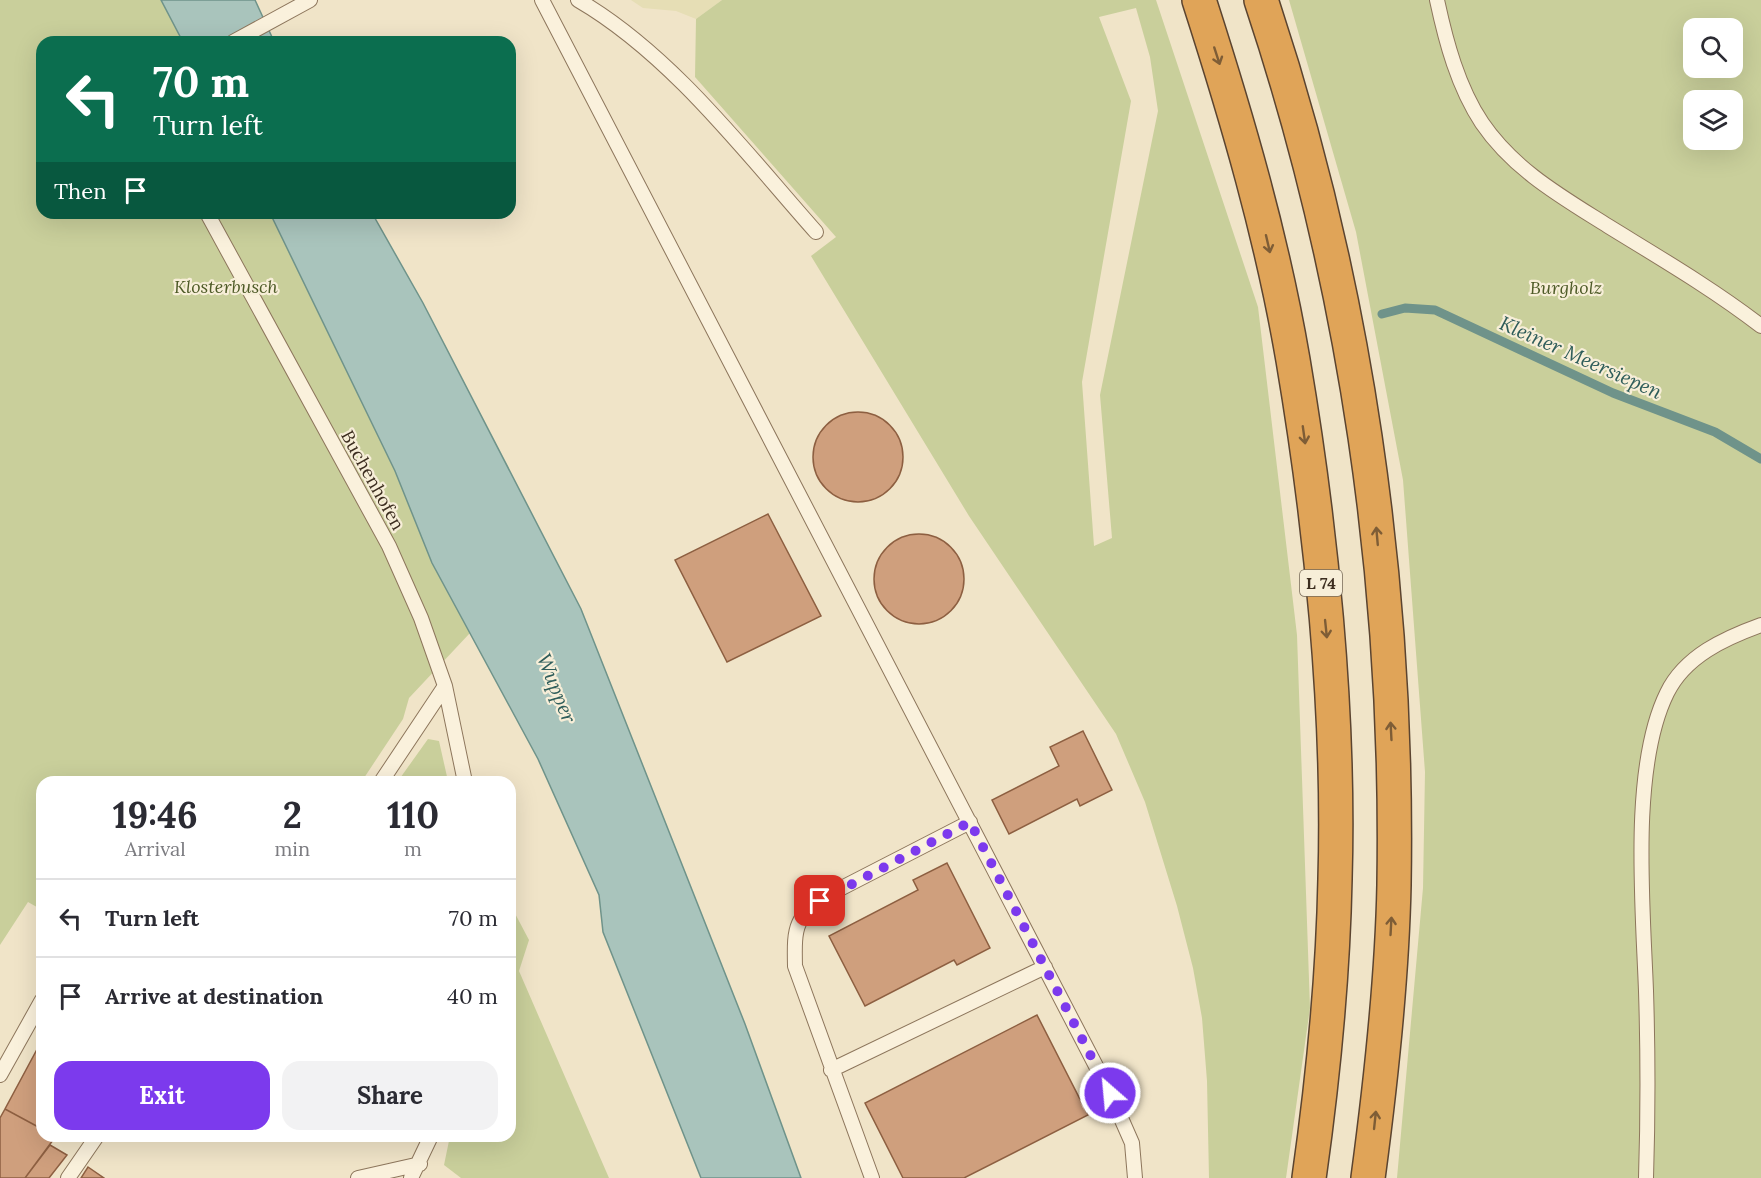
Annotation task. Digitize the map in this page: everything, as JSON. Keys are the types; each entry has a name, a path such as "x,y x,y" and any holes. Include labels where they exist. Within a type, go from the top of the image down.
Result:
{"highway":[{"name":"L 74","path":"1199,0 1247,158 1293,359 1311,487 1328,646 1335,878 1328,1007 1309,1178"},
{"path":"1261,0 1306,144 1352,355 1372,483 1385,623 1393,773 1394,887 1387,1017 1368,1178"}],"lane":[{"path":"244,36 310,0"},
{"path":"542,0 1110,1093 1132,1143 1135,1178"},
{"path":"578,0 627,31 657,58 816,232"},
{"path":"1437,0 1452,54 1471,104 1492,136 1516,164 1563,198 1682,272 1761,326"},
{"name":"Buchenhofen","path":"210,219 388,546 421,618 445,686 464,776"},
{"path":"1646,1178 1649,1086 1642,843 1646,774 1651,746 1667,693 1678,675 1695,658 1711,647 1761,626"},
{"path":"385,776 445,686"},
{"path":"872,1178 795,966 795,932 809,908 830,894 970,822"},
{"path":"831,1070 1045,967"},
{"path":"0,1075 36,1011"},
{"path":"68,1178 93,1142"},
{"path":"411,1178 420,1164 429,1142"},
{"path":"358,1178 420,1164"}],"shaded area":[{"path":"631,0 722,0 696,19 676,11 643,8"}],"green space":[{"name":"Klosterbusch","path":"0,0 161,0 180,36 36,36 36,219 273,219 395,471 432,563 470,633 409,698 403,719 365,776 36,776 36,907 28,902 0,945"},
{"path":"722,0 1156,0 1258,307 1297,635 1310,1008 1286,1178 1209,1178 1207,1081 1202,1018 1193,968 1177,906 1145,802 1116,734 969,516 811,256 836,237 695,77 696,19","holes":["1136,8 1150,57 1158,111 1100,395 1112,538 1094,546 1082,382 1131,101 1099,17"]},
{"name":"Burgholz","path":"1289,0 1761,0 1761,1178 1397,1178 1423,888 1425,772 1403,480 1356,232"},
{"path":"428,739 439,741 447,776 402,776"},
{"path":"516,915 529,940 519,971 609,1178 461,1178 444,1165 449,1142 516,1142"}],"water":[{"path":"161,0 255,0 272,36 180,36"},
{"name":"Wupper","path":"273,219 375,219 423,303 581,609 745,1024 801,1178 701,1178 603,932 599,895 538,759 432,563 395,471"}],"building":[{"path":"849,412 867,412 883,419 896,432 903,448 903,466 896,482 883,495 867,502 849,502 833,495 820,482 813,466 813,448 820,432 833,419"},
{"path":"768,514 821,616 727,662 675,560"},
{"path":"919,534 936,537 951,547 961,562 964,579 961,596 951,611 936,621 919,624 902,621 887,611 877,596 874,579 877,562 887,547 902,537"},
{"path":"1083,731 1112,790 1080,806 1077,799 1009,834 992,800 1059,766 1050,747"},
{"path":"947,863 990,948 957,965 954,960 865,1006 829,936 918,890 913,880"},
{"path":"1037,1015 1088,1115 964,1178 903,1178 865,1103"},
{"path":"36,1051 36,1126 5,1109"},
{"path":"5,1109 36,1126 36,1142 52,1142 25,1178 0,1178 0,1118"},
{"path":"50,1145 67,1155 49,1178 25,1178"},
{"path":"88,1167 104,1178 81,1178"}],"waterway":[{"name":"Kleiner Meersiepen","path":"1382,314 1405,308 1435,310 1613,393 1715,432 1761,459"}],"route":[{"path":"820,901 970,822 1110,1093"}]}
